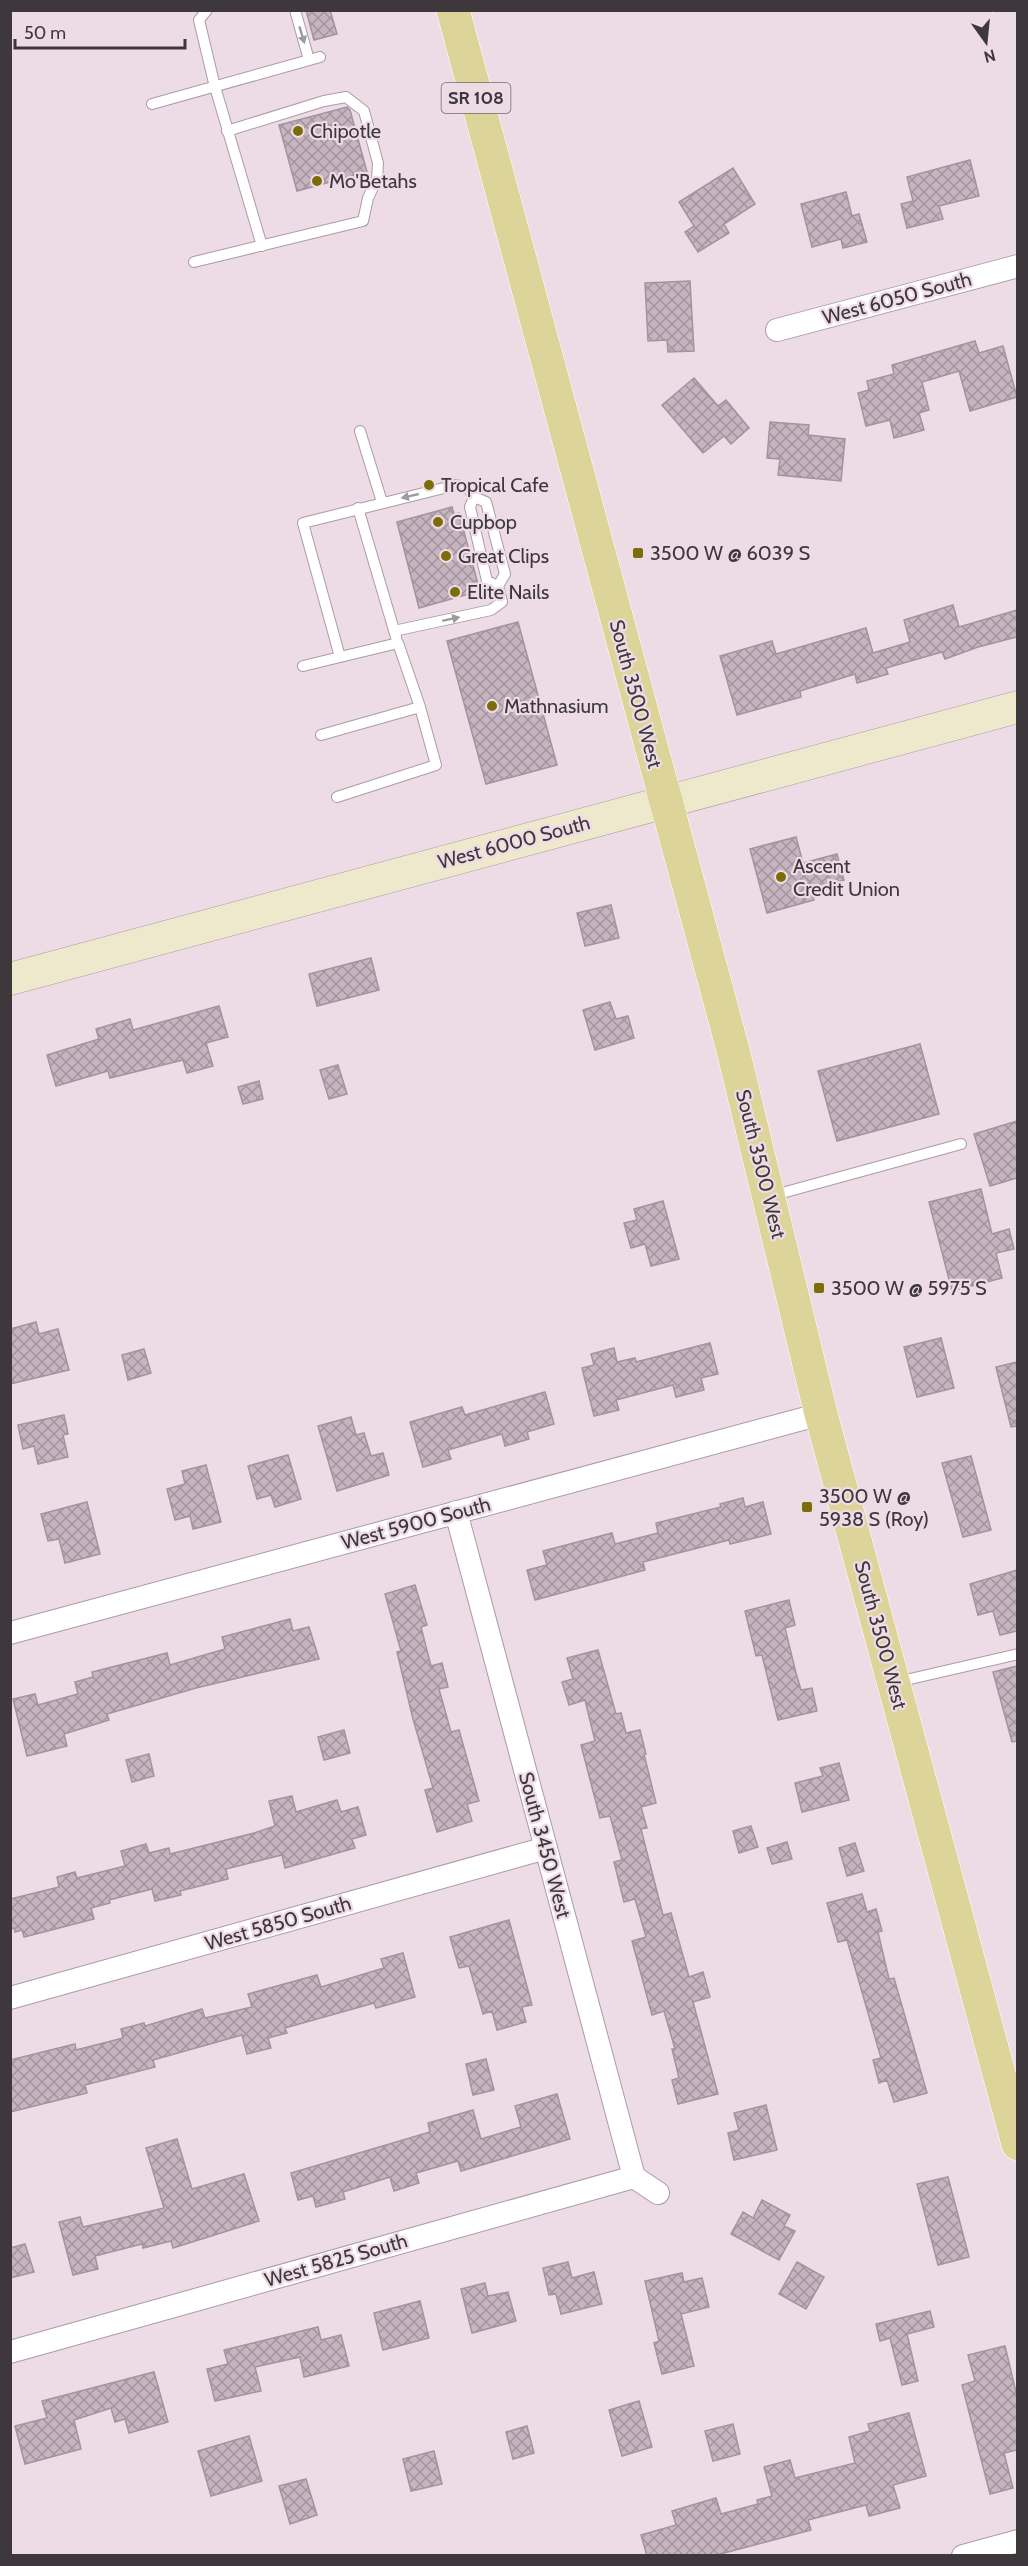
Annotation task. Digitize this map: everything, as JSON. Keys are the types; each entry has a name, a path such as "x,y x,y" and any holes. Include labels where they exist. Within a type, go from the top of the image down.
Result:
{"main road":[{"name":"South 3500 West","path":"453,10 733,1050 821,1414 1017,2144"}],"street":[{"name":"West 6050 South","path":"777,330 1017,266"},
{"name":"West 6000 South","path":"10,979 1017,707"},
{"name":"West 5900 South","path":"10,1633 821,1414"},
{"name":"South 3450 West","path":"456,1512 634,2177"},
{"name":"West 5850 South","path":"10,1998 546,1848"},
{"path":"634,2177 658,2193"},
{"name":"West 5825 South","path":"10,2352 634,2177"},
{"path":"963,2556 1017,2541"}],"lane":[{"path":"207,10 199,21 227,131 262,246"},
{"path":"152,104 314,58 295,10"},
{"path":"194,262 363,221 368,198 377,180 378,163 364,111 346,97 324,101 227,131"},
{"path":"360,431 382,502"},
{"path":"340,657 303,523 456,485 468,488 474,497 486,502 505,574 498,586 502,602 491,610 394,631"},
{"path":"474,497 470,507 488,580 498,586"},
{"path":"336,797 436,765 358,508"},
{"path":"303,666 398,643"},
{"path":"321,735 420,708"},
{"path":"769,1197 961,1144"},
{"path":"894,1683 1017,1654"}],"building":[{"path":"306,10 330,10 337,34 314,40"},
{"path":"347,107 350,110 367,172 297,191 279,125"},
{"path":"970,160 979,196 939,206 943,219 907,228 901,204 913,201 907,177"},
{"path":"733,168 755,204 724,224 729,233 698,252 685,232 694,226 679,202"},
{"path":"846,192 852,216 859,214 867,242 843,248 841,239 812,247 801,204"},
{"path":"690,281 694,351 668,352 667,340 648,341 645,283"},
{"path":"975,341 979,353 1003,346 1017,397 970,411 959,371 922,382 929,410 919,413 924,430 894,438 890,420 866,426 858,393 869,390 867,381 894,374 892,365"},
{"path":"694,378 718,406 726,400 749,428 731,444 724,436 703,453 662,405"},
{"path":"770,422 809,425 808,435 845,439 841,481 778,475 780,459 767,458"},
{"path":"452,507 454,514 459,513 478,584 467,587 469,594 419,608 397,522"},
{"path":"953,605 959,627 1017,610 1017,637 978,647 945,659 942,652 886,668 888,674 857,683 855,674 800,691 801,697 737,715 720,656 772,641 776,654 866,628 873,653 910,642 904,620"},
{"path":"518,622 557,765 486,784 447,641"},
{"path":"796,837 803,863 837,854 844,880 811,889 814,900 767,913 750,849"},
{"path":"611,905 619,938 585,946 577,913"},
{"path":"371,958 379,990 317,1006 309,974"},
{"path":"610,1002 616,1019 628,1016 634,1038 595,1050 583,1010"},
{"path":"219,1006 228,1037 206,1043 213,1066 187,1073 183,1060 110,1078 108,1071 56,1086 47,1055 99,1039 96,1029 130,1019 133,1030"},
{"path":"920,1044 939,1114 837,1141 818,1071"},
{"path":"338,1065 347,1094 329,1099 320,1070"},
{"path":"259,1081 263,1099 243,1104 238,1087"},
{"path":"1017,1121 1017,1178 990,1186 974,1134"},
{"path":"981,1189 992,1234 1009,1229 1014,1249 996,1253 1002,1278 952,1291 929,1202"},
{"path":"663,1201 679,1259 651,1266 645,1244 631,1248 624,1223 637,1220 634,1209"},
{"path":"36,1322 39,1334 58,1329 69,1370 10,1384 10,1329"},
{"path":"941,1338 954,1388 917,1397 904,1347"},
{"path":"710,1343 718,1374 701,1378 704,1390 676,1397 673,1385 616,1400 619,1410 594,1416 582,1368 594,1365 591,1354 614,1348 617,1362 635,1358 636,1362"},
{"path":"144,1349 151,1373 128,1380 122,1355"},
{"path":"1017,1362 1017,1426 1011,1427 996,1367"},
{"path":"545,1392 554,1424 527,1432 529,1439 505,1446 502,1434 448,1450 451,1459 423,1467 410,1422 462,1407 465,1415"},
{"path":"64,1415 68,1434 63,1435 68,1457 38,1464 34,1446 23,1449 18,1425"},
{"path":"351,1417 356,1435 364,1433 371,1456 383,1453 389,1475 337,1491 318,1426"},
{"path":"288,1455 301,1499 275,1507 271,1495 257,1499 248,1466"},
{"path":"971,1456 991,1530 963,1537 942,1463"},
{"path":"206,1465 221,1522 193,1529 190,1516 175,1520 167,1489 185,1484 182,1471"},
{"path":"743,1498 745,1507 763,1502 771,1534 730,1544 729,1540 643,1562 645,1570 535,1600 527,1570 547,1565 543,1551 612,1533 615,1544 658,1533 656,1523 721,1507 720,1504"},
{"path":"87,1502 100,1554 65,1563 59,1539 48,1541 41,1514"},
{"path":"1017,1570 1017,1631 1000,1635 993,1611 978,1615 970,1584"},
{"path":"415,1585 427,1625 421,1627 431,1666 442,1663 448,1687 439,1689 451,1732 459,1730 479,1801 467,1804 472,1821 437,1832 425,1790 433,1788 413,1719 397,1652 401,1651 385,1594"},
{"path":"789,1600 795,1625 785,1628 796,1673 801,1690 812,1688 817,1711 778,1720 762,1655 756,1656 745,1611"},
{"path":"290,1619 293,1631 309,1627 319,1659 196,1688 107,1714 109,1720 64,1734 67,1746 27,1756 13,1699 35,1694 38,1705 78,1694 75,1682 93,1677 92,1672 167,1653 170,1665 225,1649 222,1637"},
{"path":"598,1650 616,1714 621,1713 626,1733 640,1730 646,1754 644,1754 656,1803 641,1807 647,1828 641,1829 663,1915 671,1913 689,1977 703,1972 710,1997 693,2002 718,2094 678,2104 672,2080 679,2078 672,2049 675,2049 664,2011 652,2015 632,1941 646,1937 635,1899 624,1902 614,1862 622,1860 610,1816 600,1818 581,1745 595,1741 585,1700 569,1705 562,1682 573,1679 567,1658"},
{"path":"1017,1666 1017,1741 1012,1742 993,1672"},
{"path":"344,1730 350,1753 324,1760 318,1737"},
{"path":"149,1754 154,1776 132,1782 126,1760"},
{"path":"839,1763 849,1800 802,1812 795,1783 823,1776 820,1768"},
{"path":"292,1796 296,1812 337,1800 341,1812 358,1807 366,1835 352,1839 355,1848 285,1868 282,1855 226,1869 228,1879 180,1891 181,1895 155,1901 152,1889 109,1900 110,1903 91,1908 94,1919 24,1937 22,1930 15,1932 14,1928 10,1929 10,1899 59,1887 57,1877 75,1872 77,1878 125,1866 121,1851 146,1844 149,1853 169,1848 170,1854 275,1826 269,1801"},
{"path":"751,1826 758,1847 739,1853 733,1831"},
{"path":"787,1842 792,1859 772,1864 767,1848"},
{"path":"855,1843 864,1871 847,1876 839,1848"},
{"path":"862,1894 867,1912 876,1909 882,1931 878,1932 889,1979 894,1978 927,2093 894,2102 887,2080 879,2083 873,2060 881,2058 847,1940 838,1942 827,1903"},
{"path":"509,1920 532,2005 522,2007 526,2022 497,2030 492,2011 483,2014 469,1966 459,1968 450,1937"},
{"path":"403,1953 415,1997 376,2008 374,2003 285,2028 287,2033 268,2038 271,2048 247,2054 242,2035 153,2060 155,2067 85,2085 87,2093 10,2112 10,2060 75,2044 76,2050 123,2038 121,2029 144,2023 145,2026 202,2009 205,2018 252,2007 248,1994 317,1975 321,1987 384,1968 381,1959"},
{"path":"486,2059 494,2090 473,2095 466,2064"},
{"path":"557,2094 570,2139 461,2171 458,2161 416,2173 419,2183 394,2191 390,2177 343,2192 345,2199 316,2207 313,2196 298,2200 291,2173 430,2132 428,2123 473,2110 481,2139 521,2127 515,2106"},
{"path":"766,2105 777,2150 734,2160 728,2133 739,2130 734,2113"},
{"path":"177,2139 192,2189 244,2174 259,2221 173,2248 171,2241 143,2248 142,2244 95,2256 98,2269 73,2275 59,2222 80,2217 83,2227 164,2208 146,2148"},
{"path":"948,2177 969,2257 938,2265 917,2184"},
{"path":"762,2200 790,2215 784,2226 795,2231 779,2260 731,2234 743,2212 753,2218"},
{"path":"25,2244 34,2272 10,2278 10,2248"},
{"path":"568,2262 572,2278 594,2272 602,2304 561,2314 556,2294 549,2295 543,2268"},
{"path":"797,2262 824,2277 806,2309 779,2294"},
{"path":"682,2273 684,2282 702,2278 709,2307 681,2314 694,2366 662,2374 654,2343 659,2341 645,2281"},
{"path":"485,2283 488,2296 508,2292 516,2321 472,2333 461,2289"},
{"path":"420,2301 429,2338 383,2350 374,2313"},
{"path":"930,2311 934,2327 907,2334 918,2381 902,2385 890,2338 880,2341 876,2324"},
{"path":"318,2327 321,2340 341,2335 349,2366 304,2377 300,2357 255,2367 261,2391 215,2401 207,2369 228,2364 224,2350"},
{"path":"1005,2346 1017,2396 1017,2450 1004,2453 1013,2488 990,2494 962,2385 975,2381 968,2355"},
{"path":"154,2372 168,2422 129,2433 125,2419 115,2422 111,2408 74,2420 81,2449 25,2464 15,2426 47,2418 42,2401"},
{"path":"639,2401 652,2447 622,2456 609,2410"},
{"path":"909,2413 926,2476 893,2485 900,2508 869,2516 866,2505 808,2520 811,2530 713,2556 647,2556 641,2535 676,2525 672,2511 716,2498 721,2514 758,2504 757,2500 772,2496 764,2467 790,2460 795,2478 855,2463 849,2437 870,2431 868,2424"},
{"path":"733,2424 740,2454 713,2461 705,2431"},
{"path":"527,2426 534,2453 513,2459 506,2432"},
{"path":"249,2436 262,2481 211,2496 198,2451"},
{"path":"434,2451 442,2484 411,2491 403,2459"},
{"path":"306,2479 317,2515 290,2524 279,2486"}],"place":[{"name":"Chipotle","path":"298,131"},
{"name":"Mo'Betahs","path":"317,181"},
{"name":"Tropical Cafe","path":"429,485"},
{"name":"Cupbop","path":"438,522"},
{"name":"3500 W @ 6039 S","path":"638,553"},
{"name":"Great Clips","path":"446,556"},
{"name":"Elite Nails","path":"455,592"},
{"name":"Mathnasium","path":"492,706"},
{"name":"Ascent Credit Union","path":"781,877"},
{"name":"3500 W @ 5975 S","path":"819,1288"},
{"name":"3500 W @ 5938 S (Roy)","path":"807,1507"}]}
